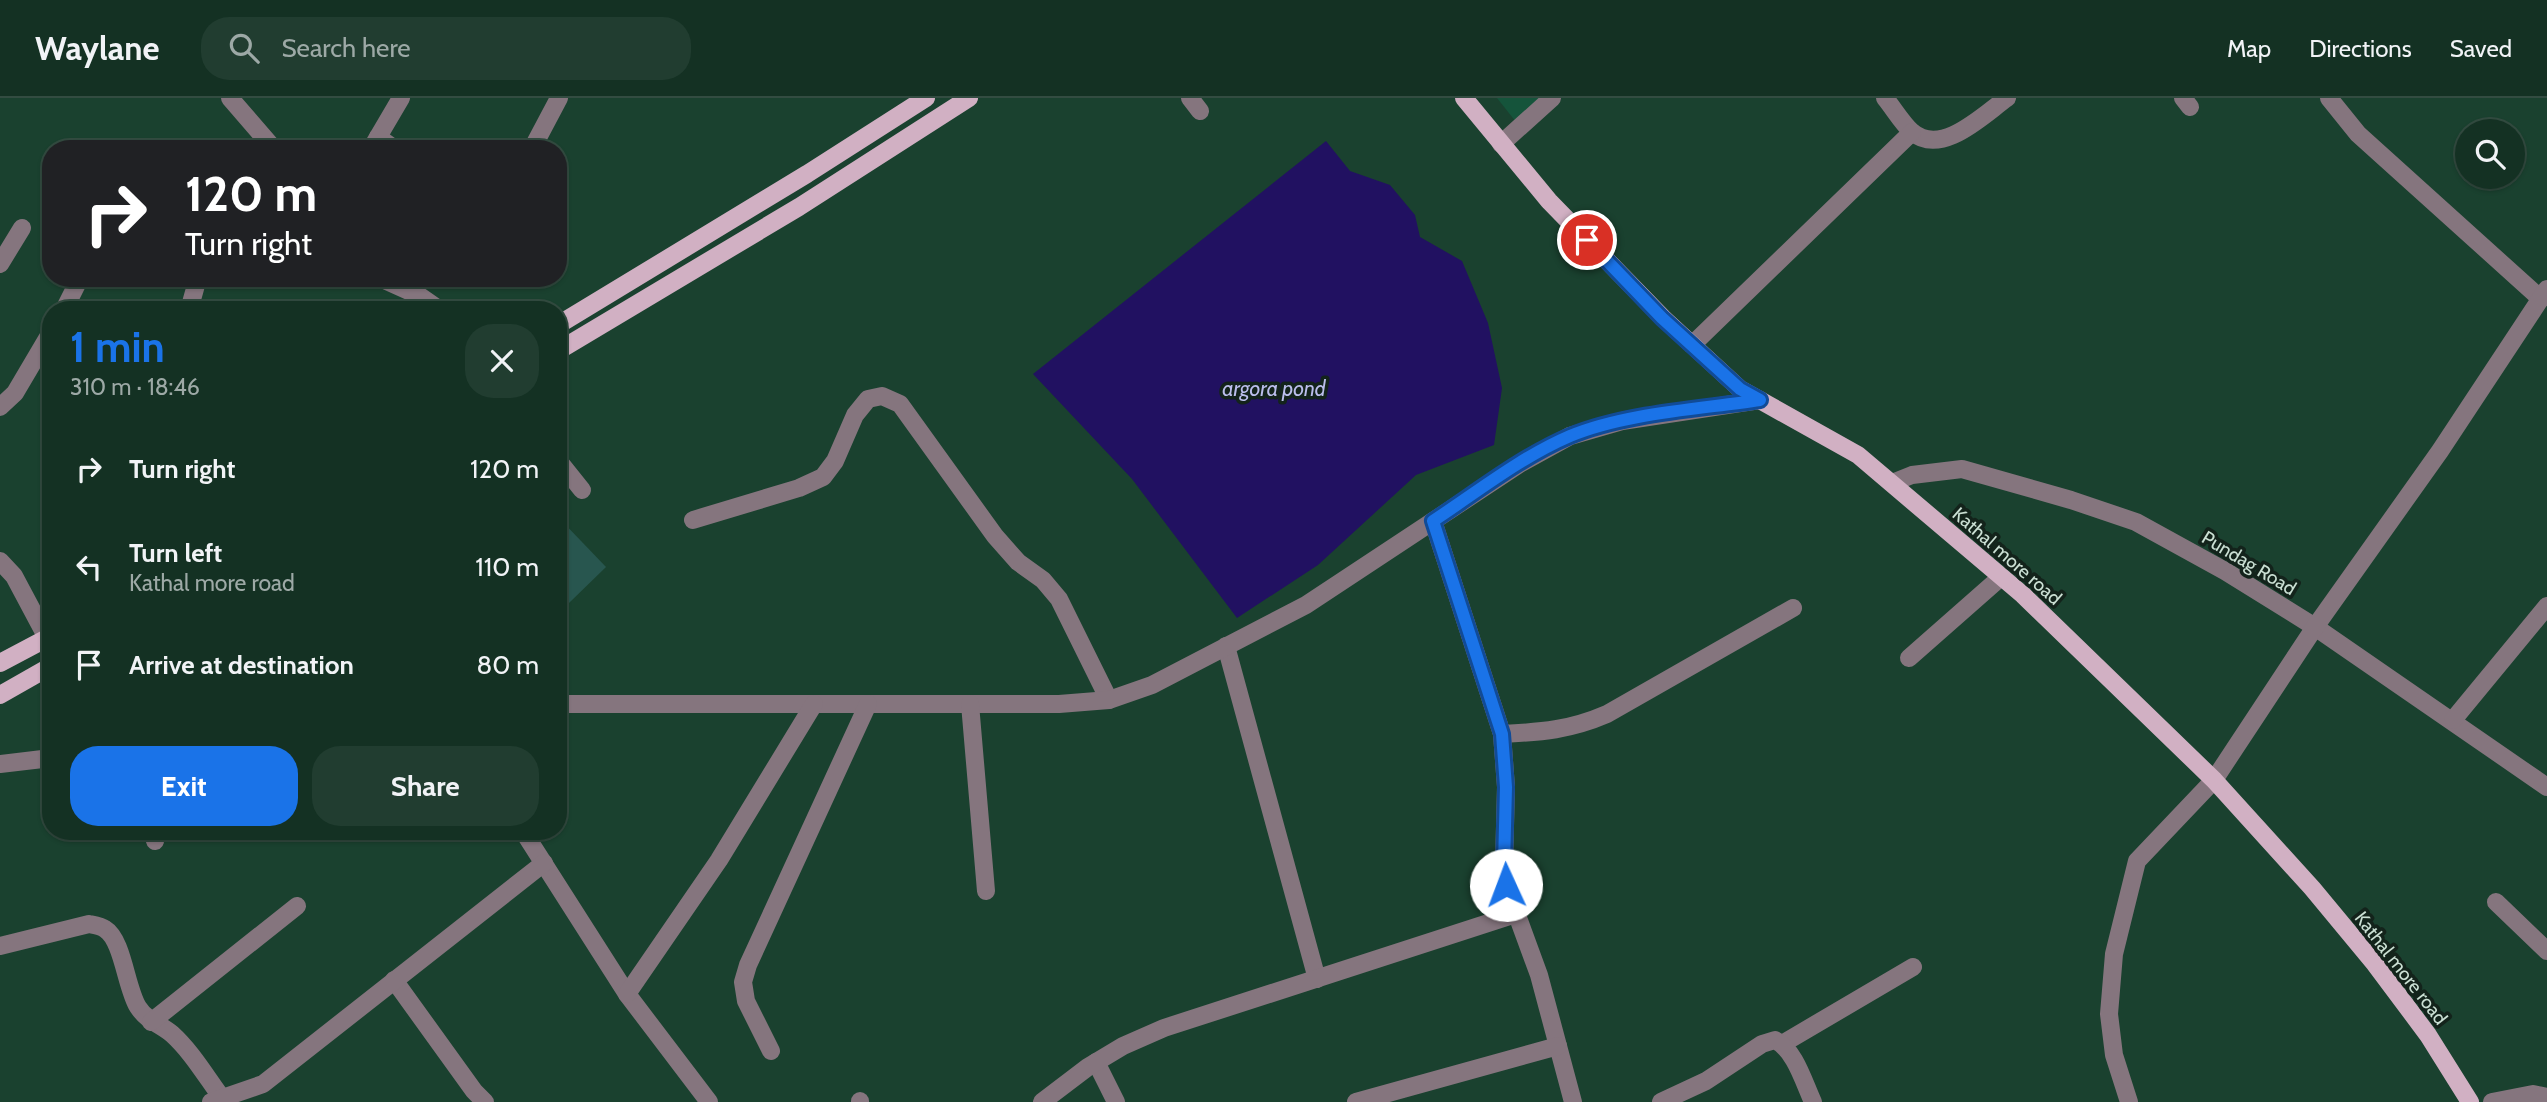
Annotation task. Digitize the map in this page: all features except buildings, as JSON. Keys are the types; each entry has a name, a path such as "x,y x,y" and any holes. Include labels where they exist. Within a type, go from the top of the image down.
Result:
{"main road":[{"path":"567,320 807,174 926,98"},
{"path":"567,346 799,207 969,98"},
{"name":"Kathal more road","path":"1464,98 1549,201 1692,345 1740,389 1858,455 1892,483 2001,577 2214,780 2312,888 2375,964 2428,1035 2470,1102"},
{"path":"0,663 42,641"},
{"path":"0,695 42,671"}],"street":[{"path":"230,98 266,140"},
{"path":"376,140 401,98"},
{"path":"537,140 559,98"},
{"path":"1501,144 1552,98"},
{"path":"1885,98 1912,132 1924,139 1941,140 1959,132 2007,98"},
{"path":"2129,1102 2114,1055 2109,1014 2114,954 2137,861 2214,780 2315,626 2440,451 2544,294 2358,134 2329,98"},
{"path":"1692,345 1912,132"},
{"path":"0,264 22,228"},
{"path":"400,287 427,301"},
{"path":"0,407 15,393 42,347"},
{"path":"693,520 799,488 823,477 835,461 855,415 867,399 881,396 900,404 995,536 1018,562 1043,580 1059,599 1109,701"},
{"path":"567,704 1059,704 1109,701 1152,685 1306,605 1521,463 1570,436 1622,421 1760,400"},
{"name":"Pundag Road","path":"1892,483 1912,475 1962,469 2136,522 2225,571 2315,626 2547,787"},
{"path":"567,471 582,490"},
{"path":"1433,521 1502,734 1506,787 1506,885 1539,975 1573,1102"},
{"path":"0,561 14,576 42,625"},
{"path":"1909,658 2001,577"},
{"path":"2453,720 2540,629 2547,606"},
{"path":"1502,734 1580,726 1607,714 1793,608"},
{"path":"1226,646 1317,979"},
{"path":"627,994 719,860 814,704"},
{"path":"771,1051 746,1001 743,982 748,965 869,704"},
{"path":"970,704 986,891"},
{"path":"0,764 42,759"},
{"path":"529,840 627,994 709,1102"},
{"path":"0,946 89,924 104,928 113,936 138,1007 151,1022 170,1032 183,1046 220,1101 263,1084 544,863"},
{"path":"2496,902 2547,951"},
{"path":"151,1022 297,906"},
{"path":"1042,1102 1123,1045 1164,1028 1516,914"},
{"path":"1782,1044 1913,967"},
{"path":"394,981 474,1091 485,1102"},
{"path":"1661,1102 1706,1081 1762,1044 1775,1040 1782,1044 1813,1102"},
{"path":"1356,1102 1558,1046"},
{"path":"1096,1062 1116,1102"},
{"path":"2492,1102 2533,1094 2547,1097"}],"green space":[{"path":"1497,98 1545,98 1516,122"}],"water":[{"name":"argora pond","path":"1326,141 1350,171 1390,185 1415,215 1420,237 1462,261 1488,323 1502,388 1494,445 1416,475 1318,565 1237,618 1132,479 1033,374"}],"route":[{"path":"1506,885 1506,787 1502,734 1433,521 1521,463 1570,436 1622,421 1760,400 1740,389 1662,318 1587,240"}]}
